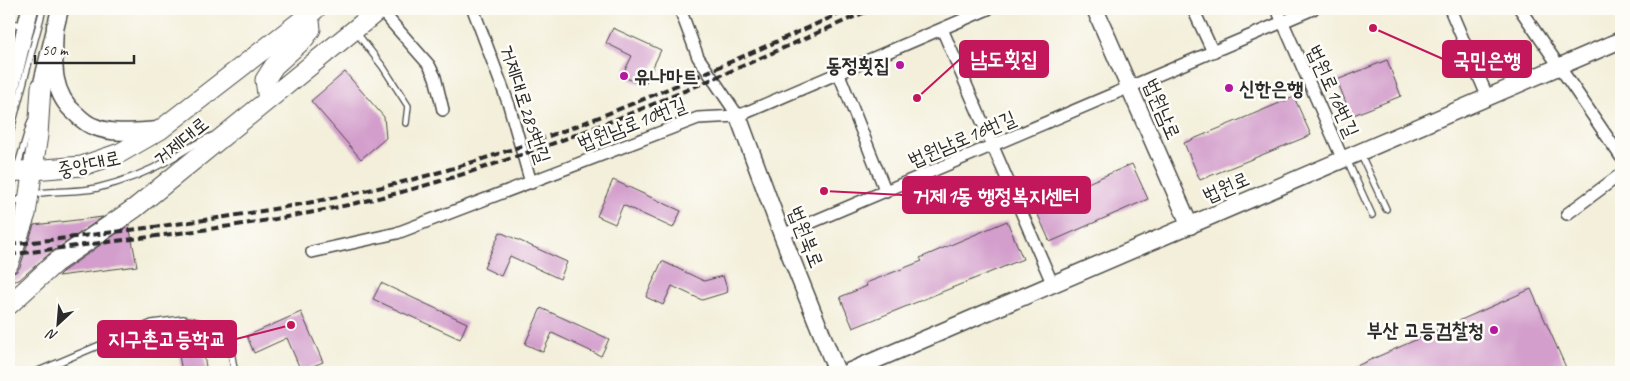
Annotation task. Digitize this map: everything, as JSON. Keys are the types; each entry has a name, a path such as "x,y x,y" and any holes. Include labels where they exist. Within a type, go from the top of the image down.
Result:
{"main road":[{"path":"9,95 30,9"},
{"path":"9,263 26,214 28,194 18,171 38,134 41,87 60,9"},
{"name":"거제대로","path":"9,305 55,263 135,208 380,9"},
{"name":"법원남로","path":"1096,9 1190,226"},
{"path":"268,100 265,80 274,66 304,40 311,29 313,12"},
{"name":"거제대로","path":"18,171 82,166 120,153 160,130 313,12"},
{"path":"55,26 54,66 57,90 66,106 95,128 120,131 160,130"},
{"name":"법원로","path":"848,372 1621,40"},
{"name":"법원북로","path":"738,116 782,235 837,372"}],"street":[{"path":"380,9 429,65 435,77 443,110"},
{"name":"거제대로285번길","path":"473,9 509,105 531,183"},
{"path":"680,9 698,57 738,116"},
{"name":"법원남로10번길","path":"312,252 397,233 698,118 738,116 988,9"},
{"path":"1193,9 1213,52"},
{"name":"법원로16번길","path":"1277,9 1350,157"},
{"name":"법원남로16번길","path":"782,235 1313,9"},
{"path":"1450,9 1488,98"},
{"path":"1520,9 1621,158"},
{"path":"942,29 991,147 1053,284"},
{"path":"838,74 886,192"},
{"path":"1567,214 1621,174"}],"lane":[{"path":"9,137 43,9"},
{"path":"9,22 26,27"},
{"path":"354,31 383,67 408,106 406,124"},
{"name":"중앙대로","path":"9,207 16,200 28,194 95,188 124,181 169,160 196,142 232,129"},
{"path":"1350,157 1386,209"},
{"path":"1350,157 1372,215"},
{"path":"9,195 18,171"},
{"path":"36,372 152,323 183,319 220,330 230,345 234,370"}],"building":[{"path":"613,28 661,50 644,86 622,76 632,56 606,43"},
{"path":"1387,60 1401,96 1351,116 1337,80"},
{"path":"345,72 384,117 386,138 361,159 311,101"},
{"path":"1294,97 1311,135 1200,180 1184,143"},
{"path":"1132,164 1148,199 1050,242 1034,206"},
{"path":"613,180 681,211 673,228 623,205 615,224 597,216"},
{"path":"103,217 49,254 19,280 9,282 9,274 16,272 20,267 34,225"},
{"path":"1007,221 1023,259 853,328 840,297 867,286 866,283 922,261 920,258"},
{"path":"129,225 137,266 58,276 62,272"},
{"path":"500,232 567,262 560,279 510,256 501,276 484,268"},
{"path":"662,261 704,281 723,276 728,292 702,300 672,286 663,305 646,297"},
{"path":"381,283 467,323 460,339 373,299"},
{"name":"부산 고등검찰청","path":"1531,289 1568,372 1343,372"},
{"path":"541,308 609,339 601,356 552,333 543,352 525,344"},
{"path":"301,312 323,362 301,371 287,338 254,353 247,336"},
{"path":"200,335 207,372 182,372 176,339"}],"railway":[{"path":"9,245 172,225 280,208 334,198 440,172 493,156 597,118 699,76 850,9"},
{"path":"9,255 248,223 343,206 390,195 514,158 634,112 872,9"}],"place":[{"name":"국민은행","path":"1373,28"},
{"name":"동정횟집","path":"900,65"},
{"name":"유나마트","path":"624,76"},
{"name":"신한은행","path":"1229,88"},
{"name":"남도횟집","path":"917,98"},
{"name":"거제1동 행정복지센터","path":"824,191"},
{"name":"지구촌고등학교","path":"291,325"},
{"name":"부산 고등검찰청","path":"1494,330"}]}
